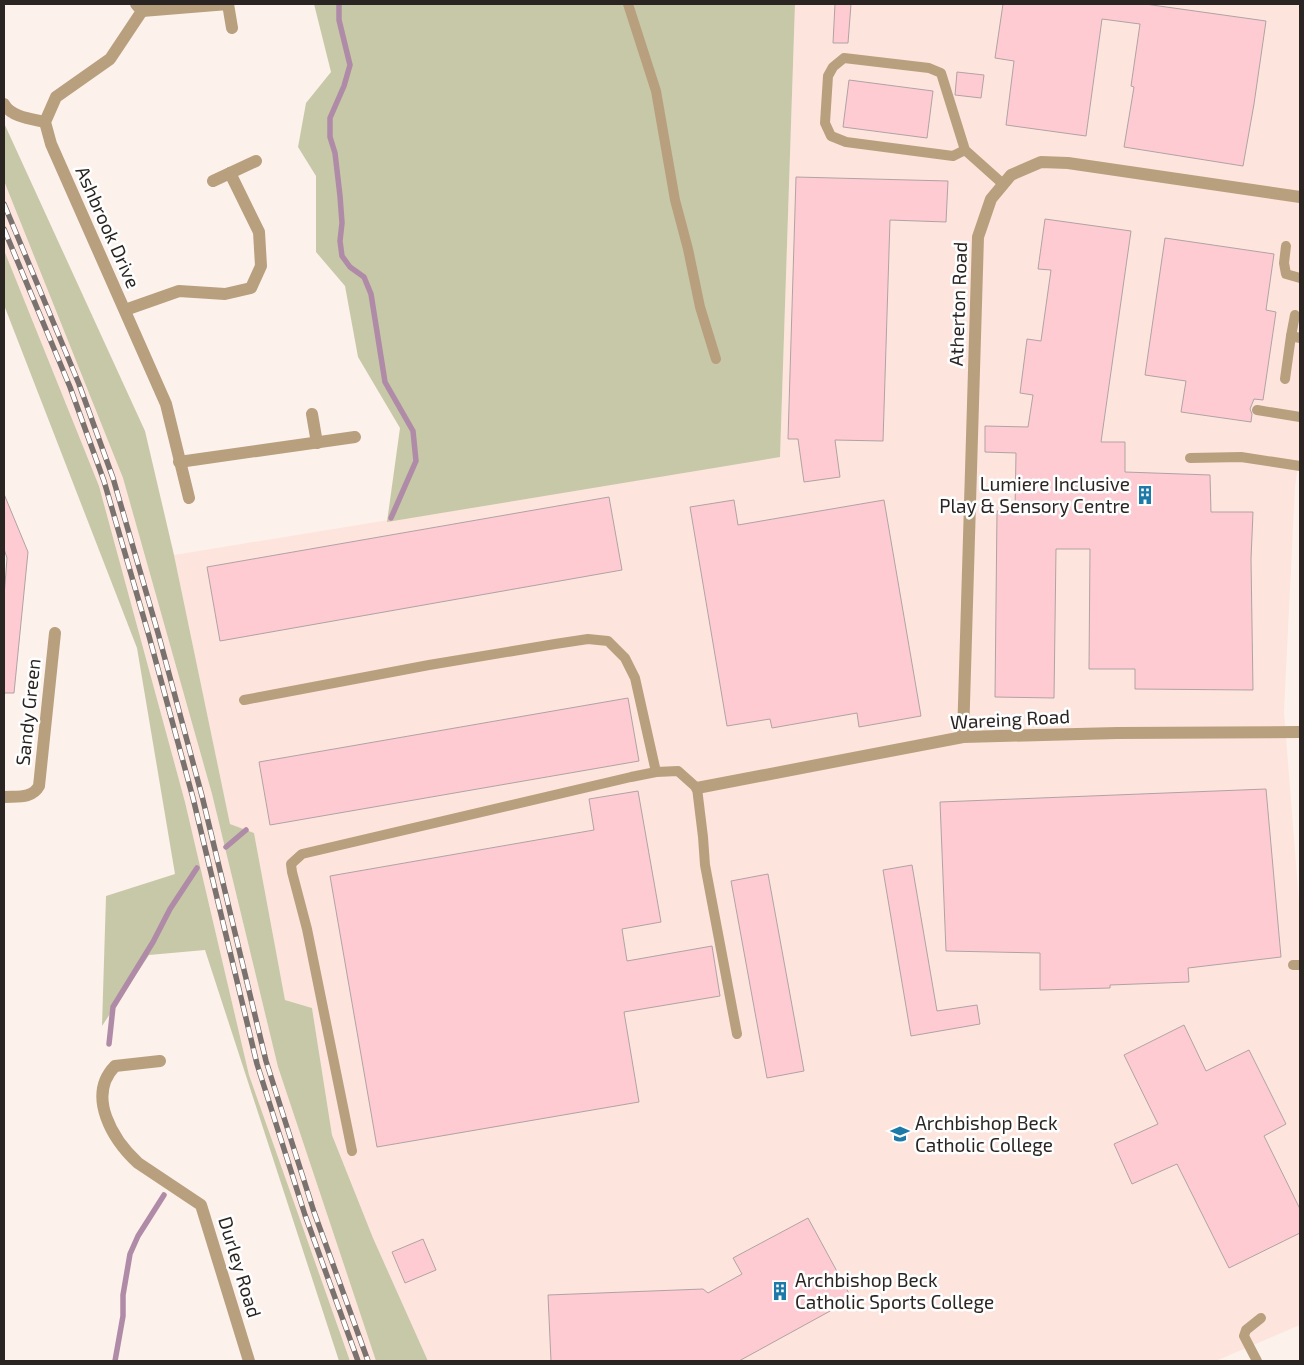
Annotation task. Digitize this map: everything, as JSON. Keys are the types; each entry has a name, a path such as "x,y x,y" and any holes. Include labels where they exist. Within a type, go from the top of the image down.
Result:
{"street":[{"path":"4,104 6,109 19,116 45,122 56,97 110,59 139,7 228,4 232,28"},
{"name":"Ashbrook Drive","path":"45,122 51,144 166,404 189,498"},
{"path":"213,182 256,161"},
{"name":"Atherton Road","path":"963,737 978,236 991,199 1011,175 1040,162 1068,163 1300,197"},
{"path":"125,310 179,291 225,294 251,288 261,266 259,232 230,173"},
{"path":"312,414 317,442"},
{"path":"180,462 355,437"},
{"name":"Sandy Green","path":"4,797 29,795 36,791 39,786 55,633"},
{"name":"Wareing Road","path":"697,788 963,737 1117,733 1300,732"},
{"name":"Durley Road","path":"160,1062 115,1066 106,1077 103,1086 104,1109 114,1134 129,1155 201,1206 249,1361"}],"lane":[{"path":"628,4 656,91 675,200 688,249 700,307 716,359"},
{"path":"965,150 954,156 846,142 831,136 825,123 828,76 833,67 844,58 929,68 941,73 965,150 1003,184"},
{"path":"1286,246 1284,263 1286,274 1300,278"},
{"path":"1285,379 1296,337 1294,315"},
{"path":"1257,410 1300,417"},
{"path":"1190,458 1241,457 1300,466"},
{"path":"244,700 428,665 563,642 588,638 608,641 625,658 635,678 656,772"},
{"path":"352,1151 306,929 292,872 291,864 302,854 656,772 678,771 697,788 703,837 704,865 737,1034"},
{"path":"1257,1361 1244,1336 1246,1330 1261,1318"}],"shaded area":[{"path":"795,4 1300,4 1300,451 1295,487 1284,712 1300,914 1300,1325 1216,1361 428,1361 373,1238 332,1135 312,1008 285,1000 254,833 230,824 174,555 780,456"},
{"path":"4,181 123,478 212,794 278,1067 376,1361 350,1361 249,1075 185,802 99,486 4,250"}],"green space":[{"path":"314,4 795,4 780,457 387,522 400,428 358,357 345,286 316,252 316,176 298,147 306,103 331,72"},
{"path":"4,123 145,431 174,555 230,824 254,833 285,1000 312,1008 332,1135 373,1238 428,1361 376,1361 278,1067 212,794 123,478 4,181"},
{"path":"4,250 99,486 185,802 249,1075 350,1361 339,1361 205,950 149,955 102,1026 106,896 175,874 137,648 4,305"}],"building":[{"path":"835,4 851,4 848,43 833,43"},
{"path":"1003,4 1145,4 1266,21 1243,166 1124,147 1134,87 1131,86 1140,24 1102,19 1086,136 1006,125 1014,61 995,58"},
{"path":"957,72 984,75 981,98 955,95"},
{"path":"849,80 933,91 927,138 843,127"},
{"path":"796,177 948,181 946,222 890,220 883,441 835,440 840,477 804,482 798,439 788,439"},
{"path":"1045,219 1131,231 1101,442 1125,442 1125,472 1210,475 1211,512 1253,512 1251,559 1253,690 1135,689 1135,669 1089,669 1090,549 1056,549 1054,698 995,697 997,511 1015,511 1016,453 985,452 985,426 1028,427 1033,395 1020,393 1027,339 1041,341 1051,270 1038,269"},
{"path":"1165,238 1274,254 1266,310 1276,312 1263,400 1254,399 1250,409 1252,414 1251,422 1181,412 1186,381 1145,375"},
{"path":"4,494 28,552 14,693 4,693 4,597 7,558 4,549"},
{"path":"609,497 622,570 220,641 207,567"},
{"path":"734,500 738,525 884,500 921,716 859,727 857,713 772,728 770,719 727,726 690,507"},
{"path":"628,698 639,761 270,825 259,762"},
{"path":"1266,789 1281,957 1188,968 1189,982 1110,985 1110,988 1040,990 1040,953 946,951 940,802"},
{"path":"638,791 661,922 622,929 627,961 712,946 720,996 624,1012 639,1102 377,1147 330,876 594,830 589,799"},
{"path":"912,865 937,1011 977,1005 980,1024 911,1036 883,870"},
{"path":"768,874 804,1071 767,1078 731,881"},
{"path":"1184,1025 1206,1071 1249,1050 1286,1124 1264,1136 1300,1209 1300,1233 1229,1268 1177,1164 1132,1184 1114,1144 1158,1124 1124,1055"},
{"name":"Archbishop Beck Catholic Sports College","path":"808,1218 852,1299 739,1361 551,1361 548,1295 703,1289 708,1293 742,1274 733,1258"},
{"path":"423,1239 436,1270 405,1283 392,1252"}],"waterway":[{"path":"339,4 339,20 350,65 344,86 330,118 330,137 335,153 340,196 342,256 350,267 364,277 371,294 385,382 413,431 416,461 391,518"},
{"path":"226,847 246,830"},
{"path":"109,1044 113,1007 153,942 170,909 197,868"},
{"path":"115,1361 123,1316 123,1295 130,1254 138,1236 164,1195"}],"railway":[{"path":"4,204 79,384 113,478 158,633 202,796 266,1061 314,1212 368,1361"},
{"path":"4,229 70,387 104,481 193,798 257,1064 305,1215 358,1361"}],"place":[{"name":"Lumiere Inclusive Play & Sensory Centre","path":"1145,495"},
{"name":"Archbishop Beck Catholic College","path":"900,1134"},
{"name":"Archbishop Beck Catholic Sports College","path":"780,1291"}]}
